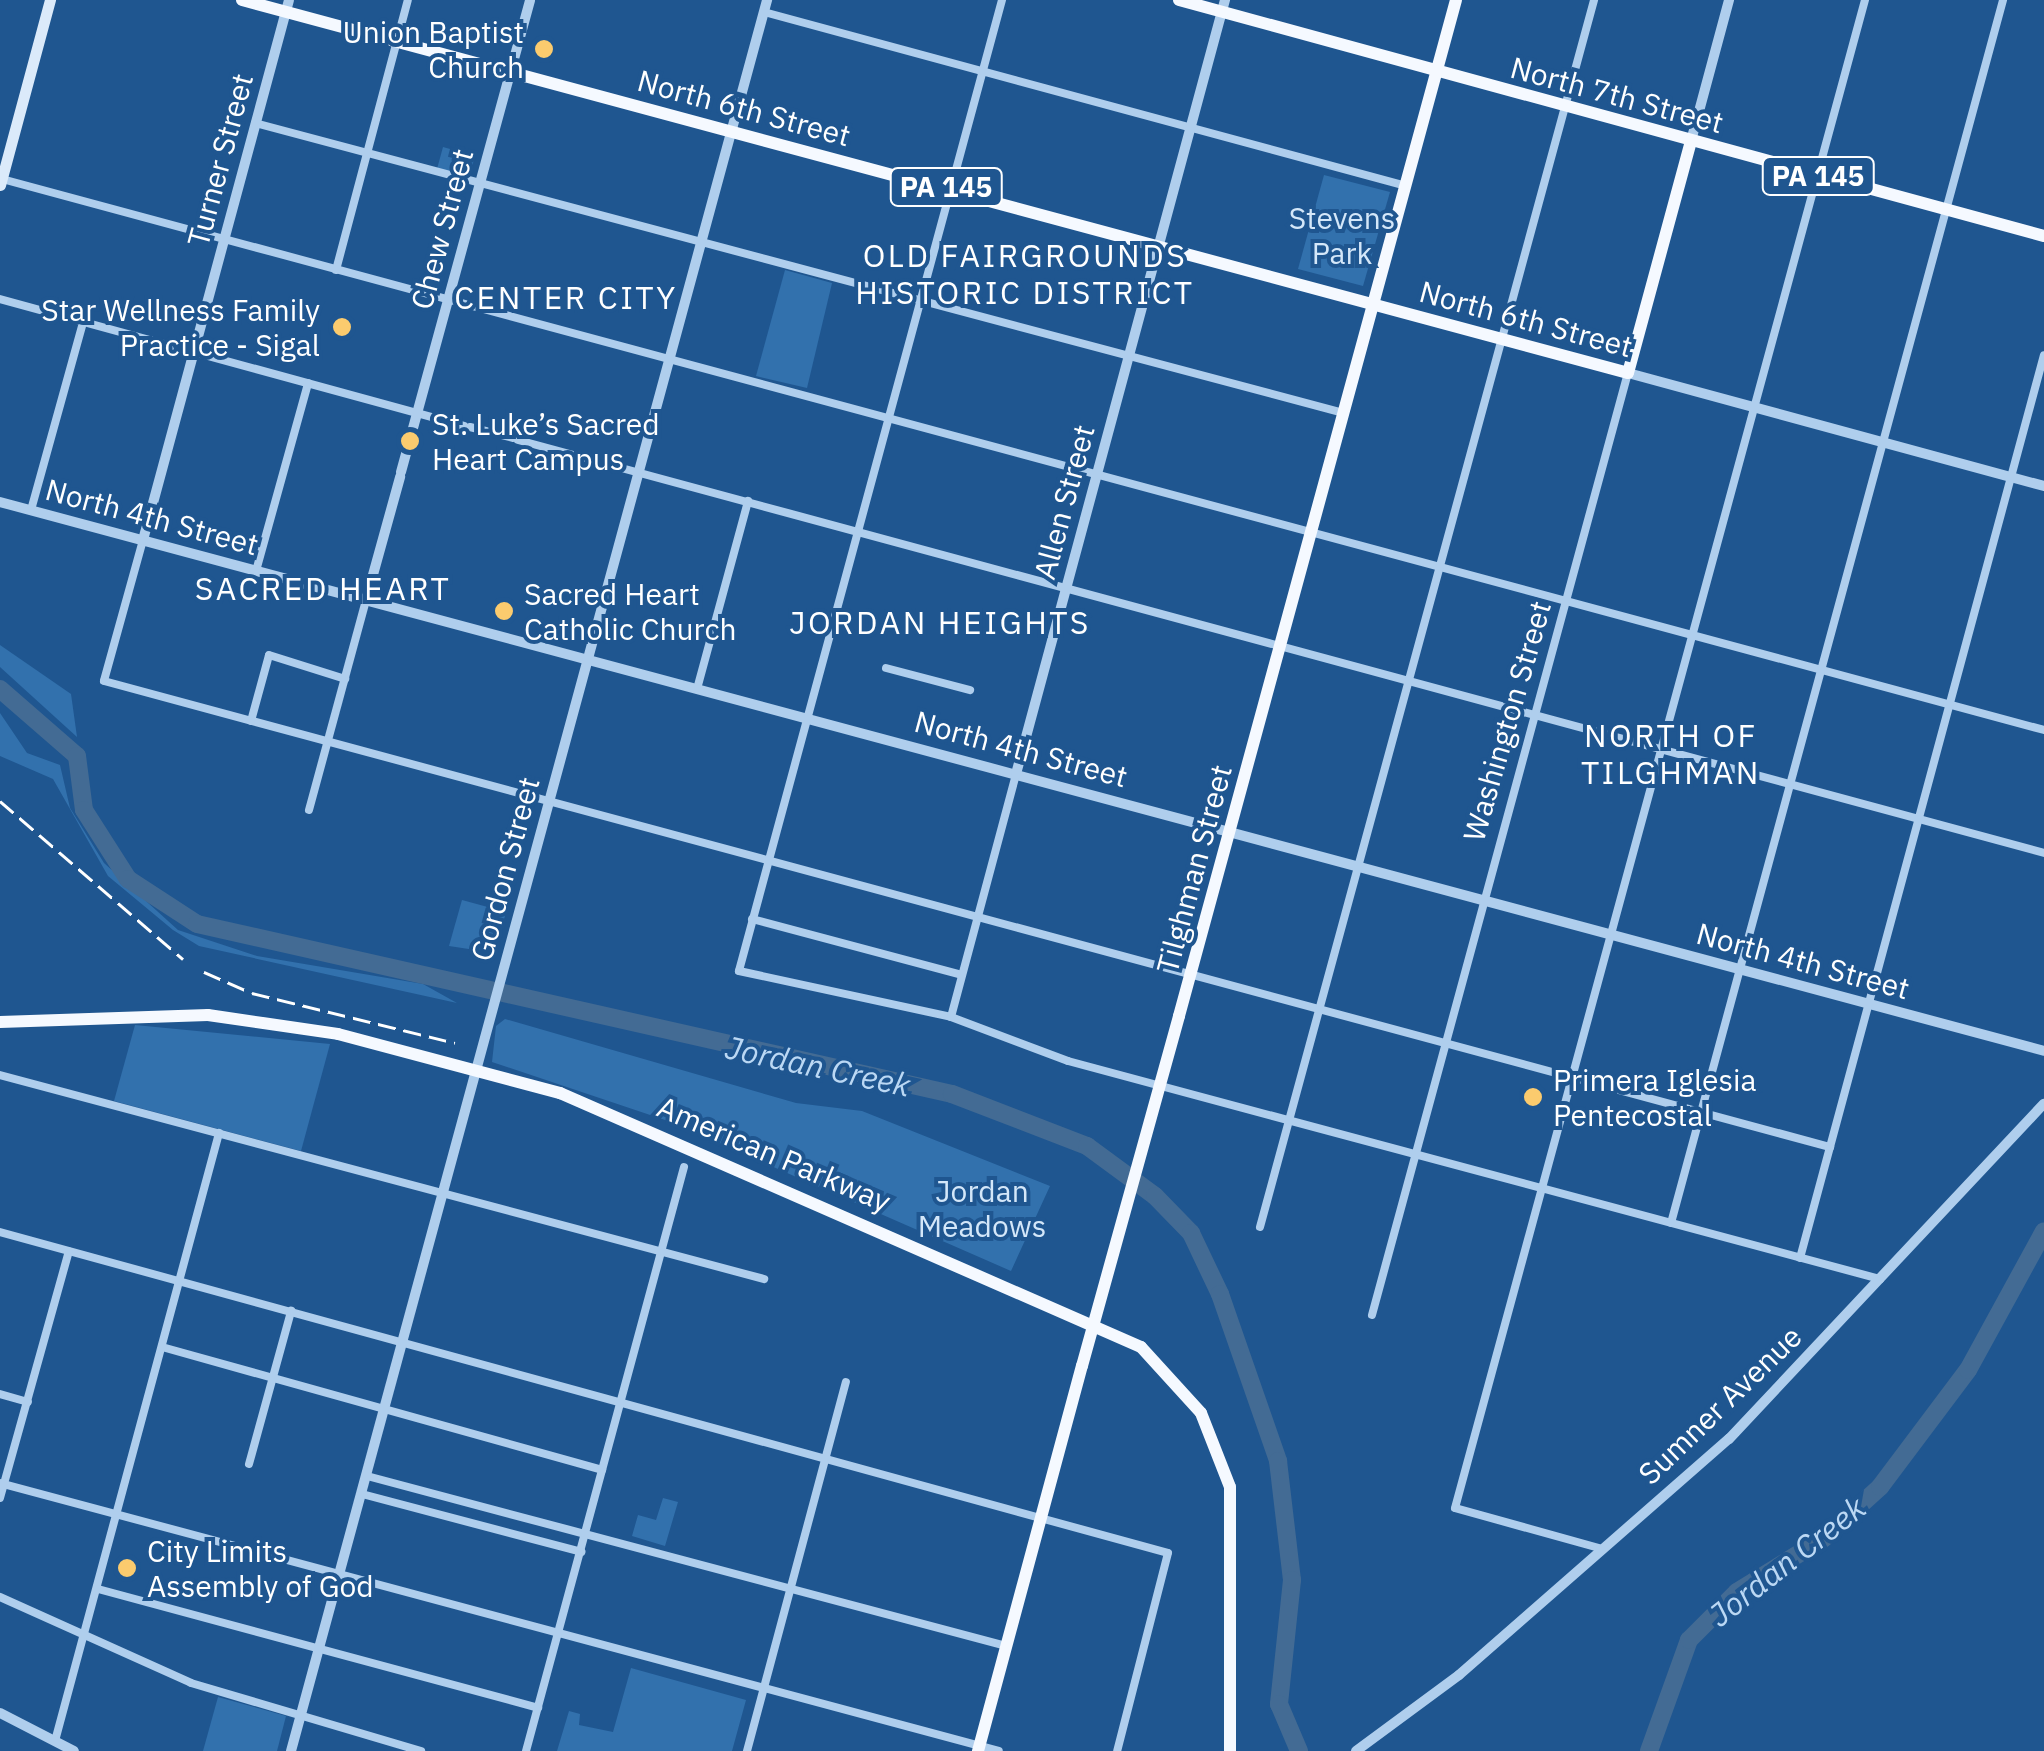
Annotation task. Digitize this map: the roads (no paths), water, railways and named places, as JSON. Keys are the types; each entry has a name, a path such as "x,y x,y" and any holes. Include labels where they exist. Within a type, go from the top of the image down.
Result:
{"main road":[{"path":"1,180 50,0"},
{"name":"North 6th Street","path":"242,0 288,6 397,42 1628,373"},
{"name":"North 7th Street","path":"1179,0 1224,6 1436,72 2044,236"},
{"name":"Tilghman Street","path":"979,1748 1456,0"},
{"name":"Washington Street","path":"1628,373 1691,141"},
{"name":"American Parkway","path":"0,1022 208,1015 338,1034 476,1069 691,1144 1081,1315 1169,1370 1213,1436 1234,1504 1230,1751"}],"street":[{"path":"336,270 408,0"},
{"name":"Chew Street","path":"309,810 530,0"},
{"path":"1002,0 739,971 951,1017 1068,1061 1881,1280"},
{"path":"1260,1227 1594,0"},
{"path":"1691,141 1729,0"},
{"path":"1598,1548 1456,1508 1865,0"},
{"path":"1670,1223 2003,0"},
{"name":"Turner Street","path":"251,721 104,681 288,6"},
{"path":"766,6 983,72 1406,186"},
{"name":"Gordon Street","path":"291,1751 766,6"},
{"name":"Allen Street","path":"951,1017 1224,6"},
{"path":"256,124 1344,413"},
{"path":"1,180 2044,730"},
{"path":"0,299 2044,853"},
{"path":"31,510 83,322"},
{"path":"1800,1258 2044,355"},
{"name":"North 6th Street","path":"1628,373 2044,486"},
{"name":"Washington Street","path":"1372,1315 1628,373"},
{"path":"256,570 308,383"},
{"path":"697,689 748,501"},
{"name":"North 4th Street","path":"0,502 2044,1051"},
{"path":"345,679 268,655 251,721 1830,1146"},
{"path":"886,668 970,690"},
{"path":"752,919 962,975"},
{"path":"0,1074 764,1280"},
{"name":"Sumner Avenue","path":"1356,1751 1459,1674 1598,1548 1729,1439 2044,1104"},
{"path":"55,1742 219,1134"},
{"path":"526,1751 684,1166"},
{"path":"0,1232 1168,1553 1117,1751"},
{"path":"0,1498 69,1251"},
{"path":"249,1464 291,1311"},
{"path":"162,1346 602,1470"},
{"path":"747,1751 846,1382"},
{"path":"0,1394 28,1402"},
{"path":"366,1476 1006,1646"},
{"path":"3,1484 999,1751"},
{"path":"362,1494 581,1552"},
{"path":"98,1589 538,1708"},
{"path":"0,1597 85,1640 301,1715 422,1751"},
{"path":"0,1713 74,1751"}],"waterway":[{"name":"Jordan Creek","path":"0,689 77,756 84,810 128,879 197,924 952,1094 1087,1146 1155,1196 1191,1233 1220,1294 1278,1461 1292,1580 1279,1704 1299,1751"},
{"name":"Jordan Creek","path":"1649,1751 1689,1640 1737,1592 1824,1538 1880,1487 1968,1370 2044,1231"}],"railway":[{"path":"0,801 183,959"},
{"path":"204,972 252,993 455,1043"}],"place":[{"name":"Union Baptist Church","path":"544,49"},
{"name":"Star Wellness Family Practice - Sigal","path":"342,327"},
{"name":"St. Luke’s Sacred Heart Campus","path":"410,441"},
{"name":"Sacred Heart Catholic Church","path":"504,611"},
{"name":"Primera Iglesia Pentecostal","path":"1533,1097"},
{"name":"City Limits Assembly of God","path":"127,1568"}],"district":[{"name":"OLD FAIRGROUNDS HISTORIC DISTRICT","path":"1025,274"},
{"name":"CENTER CITY","path":"566,297"},
{"name":"SACRED HEART","path":"323,588"},
{"name":"JORDAN HEIGHTS","path":"940,622"},
{"name":"NORTH OF TILGHMAN","path":"1671,754"}],"park label":[{"name":"Stevens Park","path":"1342,235"},
{"name":"Jordan Meadows","path":"982,1208"}]}
